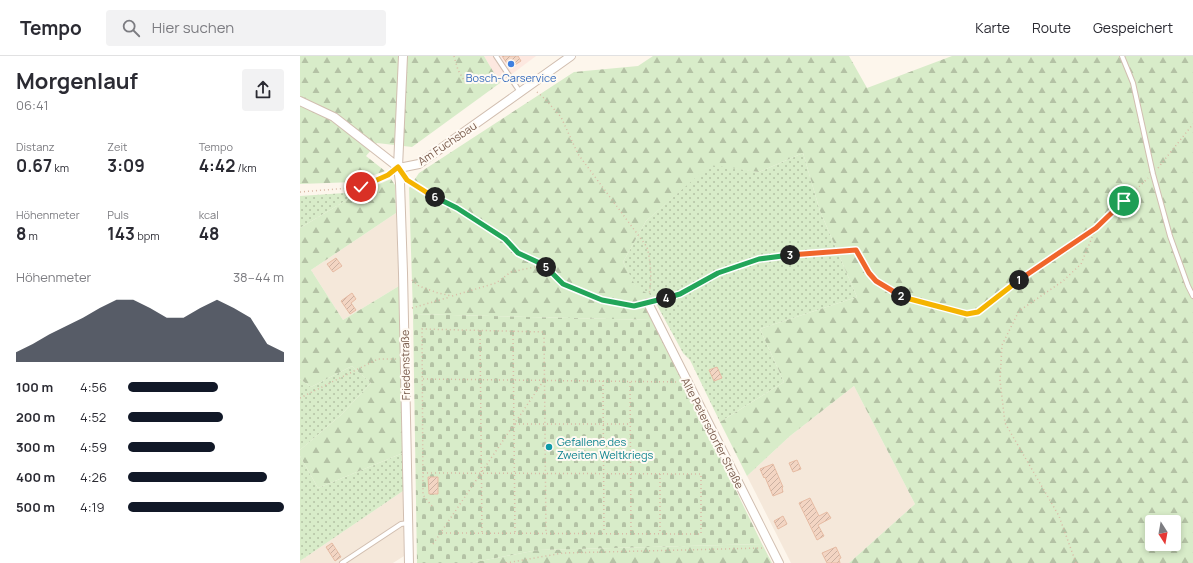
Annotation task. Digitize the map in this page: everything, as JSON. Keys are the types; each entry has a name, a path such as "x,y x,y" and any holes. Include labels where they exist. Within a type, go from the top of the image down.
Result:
{"street":[{"name":"Friedenstraße","path":"403,56 398,167 403,273 409,563"},
{"name":"Am Fuchsbau","path":"398,167 419,164 571,56"},
{"path":"300,102 334,118 398,167"},
{"name":"Alte Petersdorfer Straße","path":"648,303 779,563"}],"lane":[{"path":"496,56 521,92"},
{"path":"1122,56 1133,84 1153,174 1170,236 1193,296"},
{"path":"342,563 401,524 408,523"}],"path":[{"path":"454,56 458,70 465,82"},
{"path":"530,86 545,99 560,117 578,154 647,247 651,261 650,292 648,303"},
{"path":"407,180 457,208 505,239 518,253 544,265 563,284 602,300 634,306 680,294 718,273 759,259 856,250 869,273 876,281 889,290 906,298 967,314 978,312 1031,272 1096,228 1153,174 1193,124"},
{"path":"300,192 361,187 388,175 398,167"},
{"path":"1076,563 1059,516 1005,423 1000,380 1002,345 1018,311 1063,281 1081,264 1096,228"},
{"path":"404,310 496,283 511,272 544,265"},
{"path":"403,273 419,286 452,296"},
{"path":"432,506 423,495 422,329 544,332 546,533"},
{"path":"480,330 482,533"},
{"path":"513,331 515,533"},
{"path":"300,398 378,359 405,359"},
{"path":"422,379 688,382"},
{"path":"433,544 544,380"},
{"path":"603,381 604,534"},
{"path":"630,382 631,534"},
{"path":"514,424 631,424"},
{"path":"423,473 701,474 701,534 441,533"},
{"path":"660,474 660,534"},
{"path":"506,563 563,553 771,548"}],"shaded area":[{"path":"484,56 536,56 500,83"},
{"path":"396,213 399,286 343,320 311,270"},
{"path":"854,386 915,504 849,563 791,563 747,476 790,436"},
{"path":"403,491 404,556 393,563 300,563 300,561"}],"green space":[{"path":"300,56 484,56 500,83 412,147 377,143 366,156 385,171 355,182 300,184"},
{"path":"653,56 849,56 867,88 952,56 1193,56 1193,563 849,563 915,504 854,386 790,436 747,476 720,422 784,382 760,329 857,297 820,211 803,153 759,172 710,165 646,221 623,262 636,287 652,296 653,320 413,314 409,188 419,173 574,72 638,66"},
{"path":"803,153 820,211 857,297 760,329 784,382 720,422 690,360 683,353 652,296 636,288 623,262 646,221 710,164 759,172"},
{"path":"391,179 395,185 396,213 311,270 343,320 399,286 403,453 318,488 300,456 300,450 341,415 371,383 352,366 311,387 300,379 300,228 360,192"},
{"path":"360,192 300,228 300,196"},
{"path":"413,314 653,320 762,544 538,550 470,563 417,563"},
{"path":"352,366 371,383 341,415 300,450 300,379 311,387"},
{"path":"403,453 403,491 300,561 300,456 318,488"},
{"path":"762,544 772,563 470,563 538,550"}],"building":[{"name":"Bosch-Carservice","path":"502,56 518,56 521,61 510,68"},
{"path":"336,258 342,266 333,272 327,264"},
{"path":"352,293 356,299 351,303 356,310 350,314 341,301"},
{"path":"717,367 722,378 714,381 709,370"},
{"path":"797,460 801,469 793,472 789,463"},
{"path":"773,464 783,487 783,492 773,496 760,469"},
{"path":"428,477 438,477 438,494 429,494"},
{"path":"810,498 819,516 827,512 831,518 818,525 824,536 817,540 799,503"},
{"path":"783,516 787,524 778,529 774,521"},
{"path":"332,543 341,557 335,561 326,547"},
{"path":"836,547 841,558 839,559 840,563 827,563 822,553"}],"place":[{"name":"Bosch-Carservice","path":"511,64"},
{"name":"Gefallene des Zweiten Weltkriegs","path":"549,447"}],"route":[{"path":"361,187 388,175 398,167 407,180 457,208 505,239 518,253 544,265 563,284 602,300 634,306 680,294 718,273 759,259 856,250 869,273 876,281 889,290 906,298 967,314 978,312 1031,272 1096,228 1124,201"}]}
